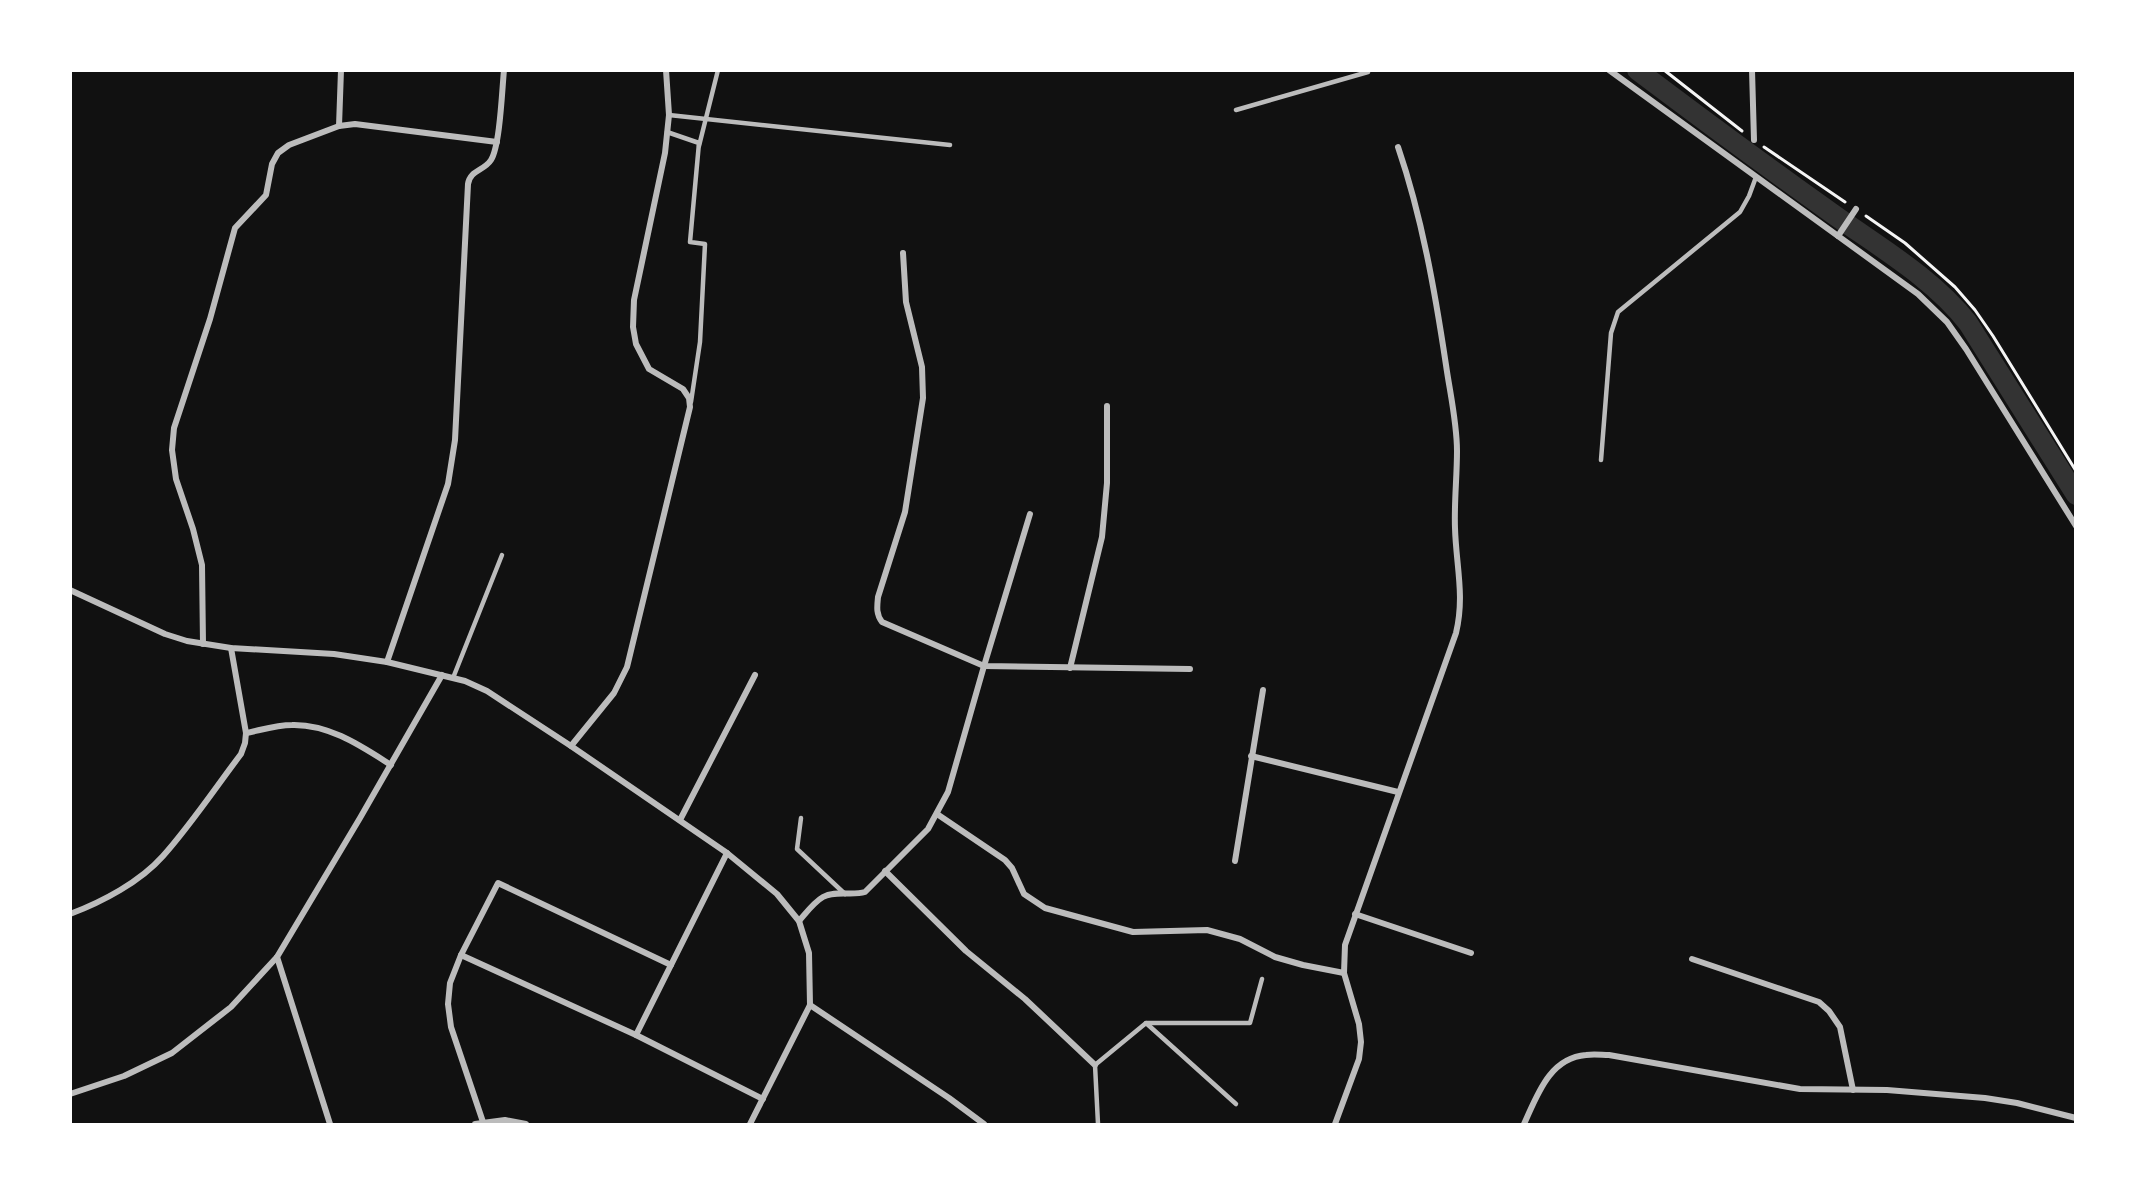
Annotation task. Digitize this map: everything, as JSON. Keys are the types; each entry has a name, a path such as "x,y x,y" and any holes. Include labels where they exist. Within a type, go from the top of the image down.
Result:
{"street":[{"path":"339,126 341,70"},
{"path":"387,662 448,484 452,464 468,184 470,176 491,160 497,142 504,70"},
{"path":"571,746 614,693 627,667 690,407 689,398 683,389 649,369 636,344 633,327 634,300 660,184 667,132 669,115 666,70"},
{"path":"1609,70 1918,294 1947,322 2076,526"},
{"path":"1752,70 1754,140"},
{"path":"203,644 202,565 176,478 172,450 174,428 210,319 235,228 266,195 272,164 278,153 289,146 339,126 355,124 497,142"},
{"path":"1335,1125 1359,1059 1361,1042 1359,1024 1344,973 1345,945 1456,633 1460,614 1461,593 1455,529 1457,450 1451,398 1437,305 1414,199 1398,147"},
{"path":"1838,236 1856,209"},
{"path":"903,253 906,302 921,367 923,398 905,512 878,597 878,616 882,622 984,666 1190,669"},
{"path":"1070,668 1102,537 1107,483 1107,406"},
{"path":"799,921 821,898 833,894 865,892 928,829 937,814 956,771 984,666 1030,514"},
{"path":"70,590 165,634 203,644 231,648 333,654 387,662 465,681 487,691 571,746 727,853 777,894 799,921 809,953 810,1005 750,1125"},
{"path":"70,914 99,903 141,875 162,857 241,754 246,733 231,648"},
{"path":"70,1094 124,1076 172,1053 231,1007 277,957 442,675"},
{"path":"680,820 755,675"},
{"path":"1235,861 1263,690"},
{"path":"246,733 281,726 308,725 352,740 391,765"},
{"path":"1251,756 1398,792"},
{"path":"937,814 1005,860 1012,868 1024,894 1045,908 1133,932 1190,929 1223,933 1275,957 1344,973"},
{"path":"636,1035 727,853"},
{"path":"885,871 966,951 1025,999 1095,1065"},
{"path":"483,1122 452,1026 448,1004 450,983 461,955 498,883 671,965"},
{"path":"1355,914 1471,953"},
{"path":"461,955 636,1035 763,1099"},
{"path":"277,957 330,1125"},
{"path":"1692,959 1819,1002 1840,1026 1853,1090"},
{"path":"810,1005 984,1125"},
{"path":"1524,1125 1542,1085 1554,1070 1568,1060 1585,1055 1610,1055 1800,1089 1985,1098 2017,1103 2076,1118"},
{"path":"475,1125 505,1120 526,1125"}],"lane":[{"path":"698,150 708,119 718,70"},
{"path":"1236,110 1368,72 1367,70"},
{"path":"669,115 950,145"},
{"path":"667,132 699,143 690,242 705,244 700,342 690,407"},
{"path":"1601,460 1611,333 1618,312 1740,212 1756,177"},
{"path":"453,678 502,555"},
{"path":"801,818 797,849 845,894"},
{"path":"1098,1125 1095,1065 1146,1023 1251,1023 1262,979"},
{"path":"1146,1023 1236,1104"}],"path":[{"path":"1664,70 1754,140 1905,243 1955,287 1993,336 2076,471"}],"waterway":[{"path":"1637,70 1784,179 1905,264 1939,292 1968,323 2076,495"}]}
